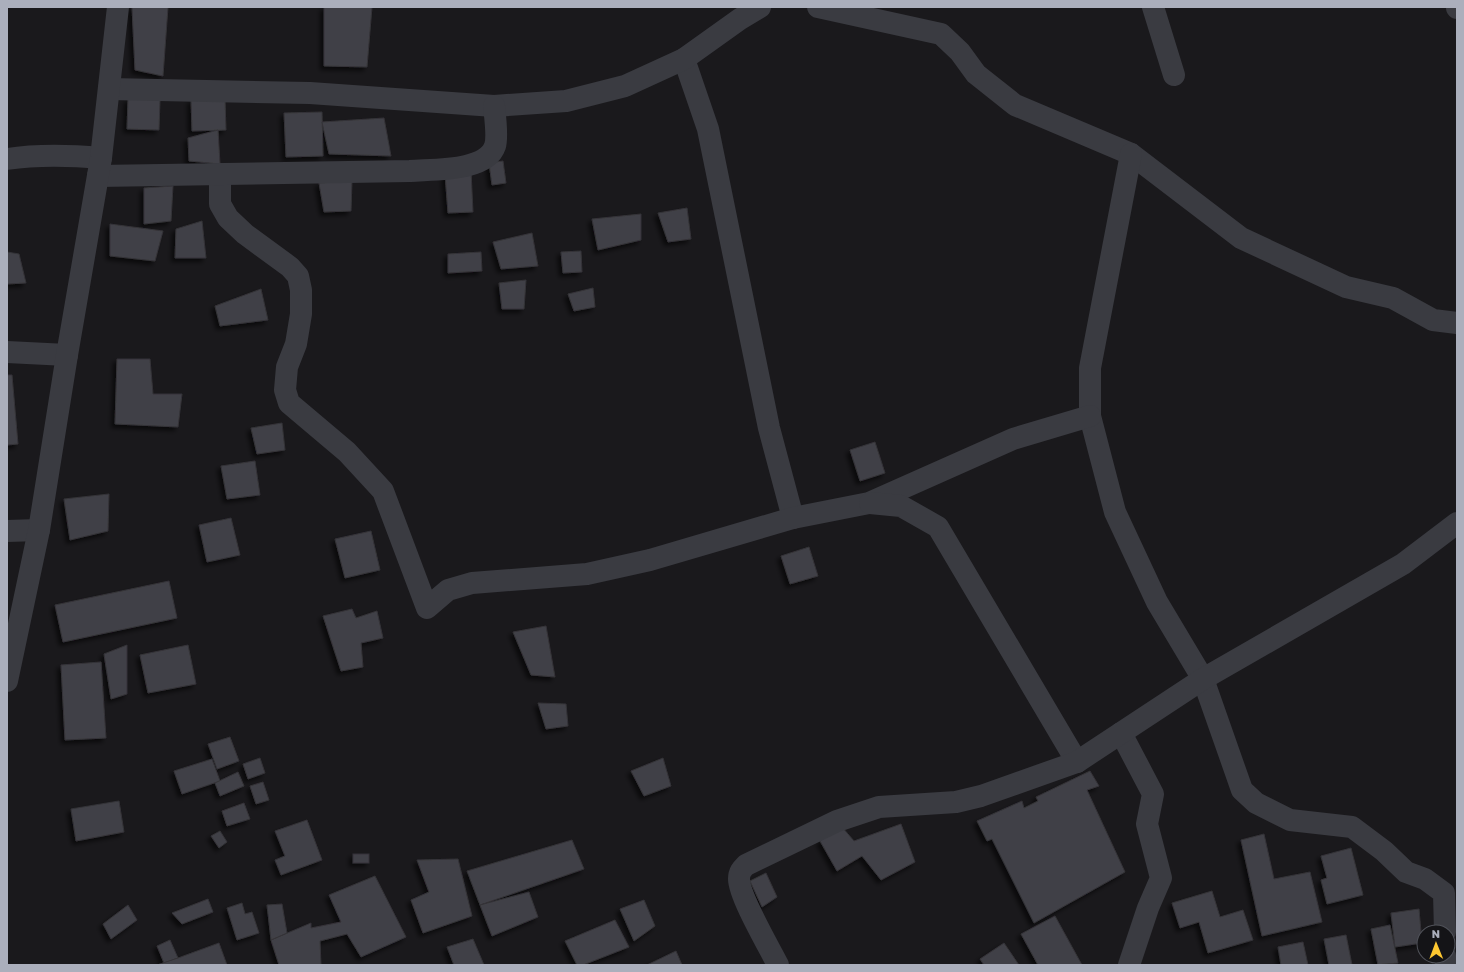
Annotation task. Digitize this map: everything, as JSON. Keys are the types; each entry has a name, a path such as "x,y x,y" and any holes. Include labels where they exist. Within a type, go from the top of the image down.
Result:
{"street":[{"path":"7,681 39,530 67,355 100,167 118,7"},
{"path":"109,89 310,93 494,106 566,101 624,86 684,58 740,18 760,7"},
{"path":"818,7 941,34 960,52 976,74 1015,105 1131,154 1241,238 1346,287 1393,298 1433,320 1457,323"},
{"path":"1153,7 1174,75"},
{"path":"684,58 708,129 769,428 793,518"},
{"path":"7,159 25,156 63,154 100,167 220,174 410,171 447,168 480,163 488,158 495,145 494,106"},
{"path":"1131,154 1090,368 1090,416 1115,512 1157,602 1203,679 1242,790 1248,797 1290,820 1352,827 1384,851 1406,872 1425,878 1444,893 1445,924"},
{"path":"220,174 220,204 228,218 245,234 290,267 298,276 301,290 301,314 296,344 287,367 285,390 289,403 347,452 383,491 427,608 448,590 472,583 587,574 650,560 793,518 869,503 1014,439 1090,416"},
{"path":"7,352 67,355"},
{"path":"869,503 901,506 938,527 1077,762"},
{"path":"778,965 747,905 739,880 740,871 746,865 837,821 879,807 956,802 981,796 1077,762 1203,679 1403,564 1457,523"},
{"path":"7,531 39,530"},
{"path":"1121,733 1153,794 1147,824 1161,878 1148,908 1129,965"}],"building":[{"path":"132,7 168,7 163,76 135,70"},
{"path":"324,7 372,7 367,67 324,66"},
{"path":"128,99 160,100 159,130 127,129"},
{"path":"225,99 226,130 192,131 191,100"},
{"path":"322,112 323,156 286,157 284,113"},
{"path":"384,118 391,156 329,154 322,122"},
{"path":"218,130 220,164 189,161 188,138"},
{"path":"503,161 506,183 492,185 489,163"},
{"path":"471,171 473,212 448,213 445,174"},
{"path":"352,181 351,211 324,212 319,183"},
{"path":"173,186 171,221 144,224 144,188"},
{"path":"687,208 691,239 668,242 658,213"},
{"path":"641,214 641,240 598,250 592,219"},
{"path":"202,221 206,258 175,258 176,229"},
{"path":"110,224 163,231 155,261 110,256"},
{"path":"532,233 538,266 501,269 493,242"},
{"path":"581,251 582,272 563,273 561,252"},
{"path":"7,252 19,254 26,283 7,284"},
{"path":"481,252 482,271 448,273 448,254"},
{"path":"526,280 524,309 502,309 499,283"},
{"path":"593,288 595,307 574,311 568,294"},
{"path":"261,289 268,320 220,326 215,306"},
{"path":"117,359 150,359 153,394 182,394 178,427 115,424"},
{"path":"7,375 12,375 18,444 7,445"},
{"path":"282,423 285,450 257,454 251,428"},
{"path":"875,442 885,473 860,481 850,450"},
{"path":"255,461 260,495 227,499 221,466"},
{"path":"109,494 108,531 70,540 64,499"},
{"path":"231,518 240,555 207,562 199,525"},
{"path":"371,531 380,570 345,578 335,539"},
{"path":"809,547 818,576 790,584 781,556"},
{"path":"169,581 177,618 63,642 55,605"},
{"path":"352,609 356,618 377,611 383,638 361,643 363,667 341,671 323,616"},
{"path":"546,626 555,677 531,675 513,632"},
{"path":"127,645 127,694 111,699 104,654"},
{"path":"188,645 196,684 148,693 140,655"},
{"path":"101,662 106,738 65,740 61,665"},
{"path":"538,703 566,704 568,726 546,729"},
{"path":"230,737 239,761 217,769 208,744"},
{"path":"260,758 265,773 248,779 243,764"},
{"path":"663,758 671,786 644,796 631,771"},
{"path":"212,759 220,781 182,794 174,771"},
{"path":"1090,771 1099,786 1087,790 1125,872 1034,923 992,839 987,841 977,821 1022,801 1024,808 1038,801 1036,797"},
{"path":"238,772 244,786 220,796 215,783"},
{"path":"263,782 269,800 256,804 250,786"},
{"path":"119,801 124,832 76,841 71,809"},
{"path":"244,803 250,819 227,826 222,811"},
{"path":"307,820 322,860 281,875 275,860 285,856 275,831"},
{"path":"901,824 915,862 881,880 862,856 837,871 820,841 842,827 854,841"},
{"path":"220,831 227,842 219,848 211,836"},
{"path":"1264,834 1274,879 1310,872 1322,922 1262,936 1241,840"},
{"path":"572,840 584,869 480,905 467,871"},
{"path":"1351,848 1363,895 1327,904 1321,880 1327,878 1321,856"},
{"path":"353,854 369,854 369,863 353,863"},
{"path":"458,859 472,916 423,933 411,900 429,892 417,860"},
{"path":"766,873 777,897 762,907 750,881"},
{"path":"375,876 406,937 361,957 347,934 320,941 321,965 279,965 271,940 311,923 311,928 341,922 329,895"},
{"path":"1212,891 1220,917 1243,910 1253,940 1208,953 1199,922 1180,928 1172,903"},
{"path":"529,892 538,917 492,936 480,905"},
{"path":"208,899 213,912 182,924 172,913"},
{"path":"644,900 655,926 634,941 620,909"},
{"path":"242,903 245,914 252,912 259,933 237,940 227,908"},
{"path":"282,904 287,933 271,940 267,905"},
{"path":"128,905 137,920 111,939 103,924"},
{"path":"1419,909 1420,924 1416,924 1416,944 1395,947 1391,913"},
{"path":"1055,916 1082,965 1038,965 1021,934"},
{"path":"615,920 629,947 583,965 577,965 565,941"},
{"path":"1390,925 1398,963 1378,965 1371,929"},
{"path":"1346,935 1352,965 1329,965 1324,939"},
{"path":"473,939 484,965 454,965 447,947"},
{"path":"170,940 178,958 164,963 157,946"},
{"path":"1303,942 1308,965 1281,965 1278,947"},
{"path":"219,943 227,965 157,965 178,958"},
{"path":"1004,943 1019,965 984,965 980,959"},
{"path":"676,951 682,965 647,965"}]}
